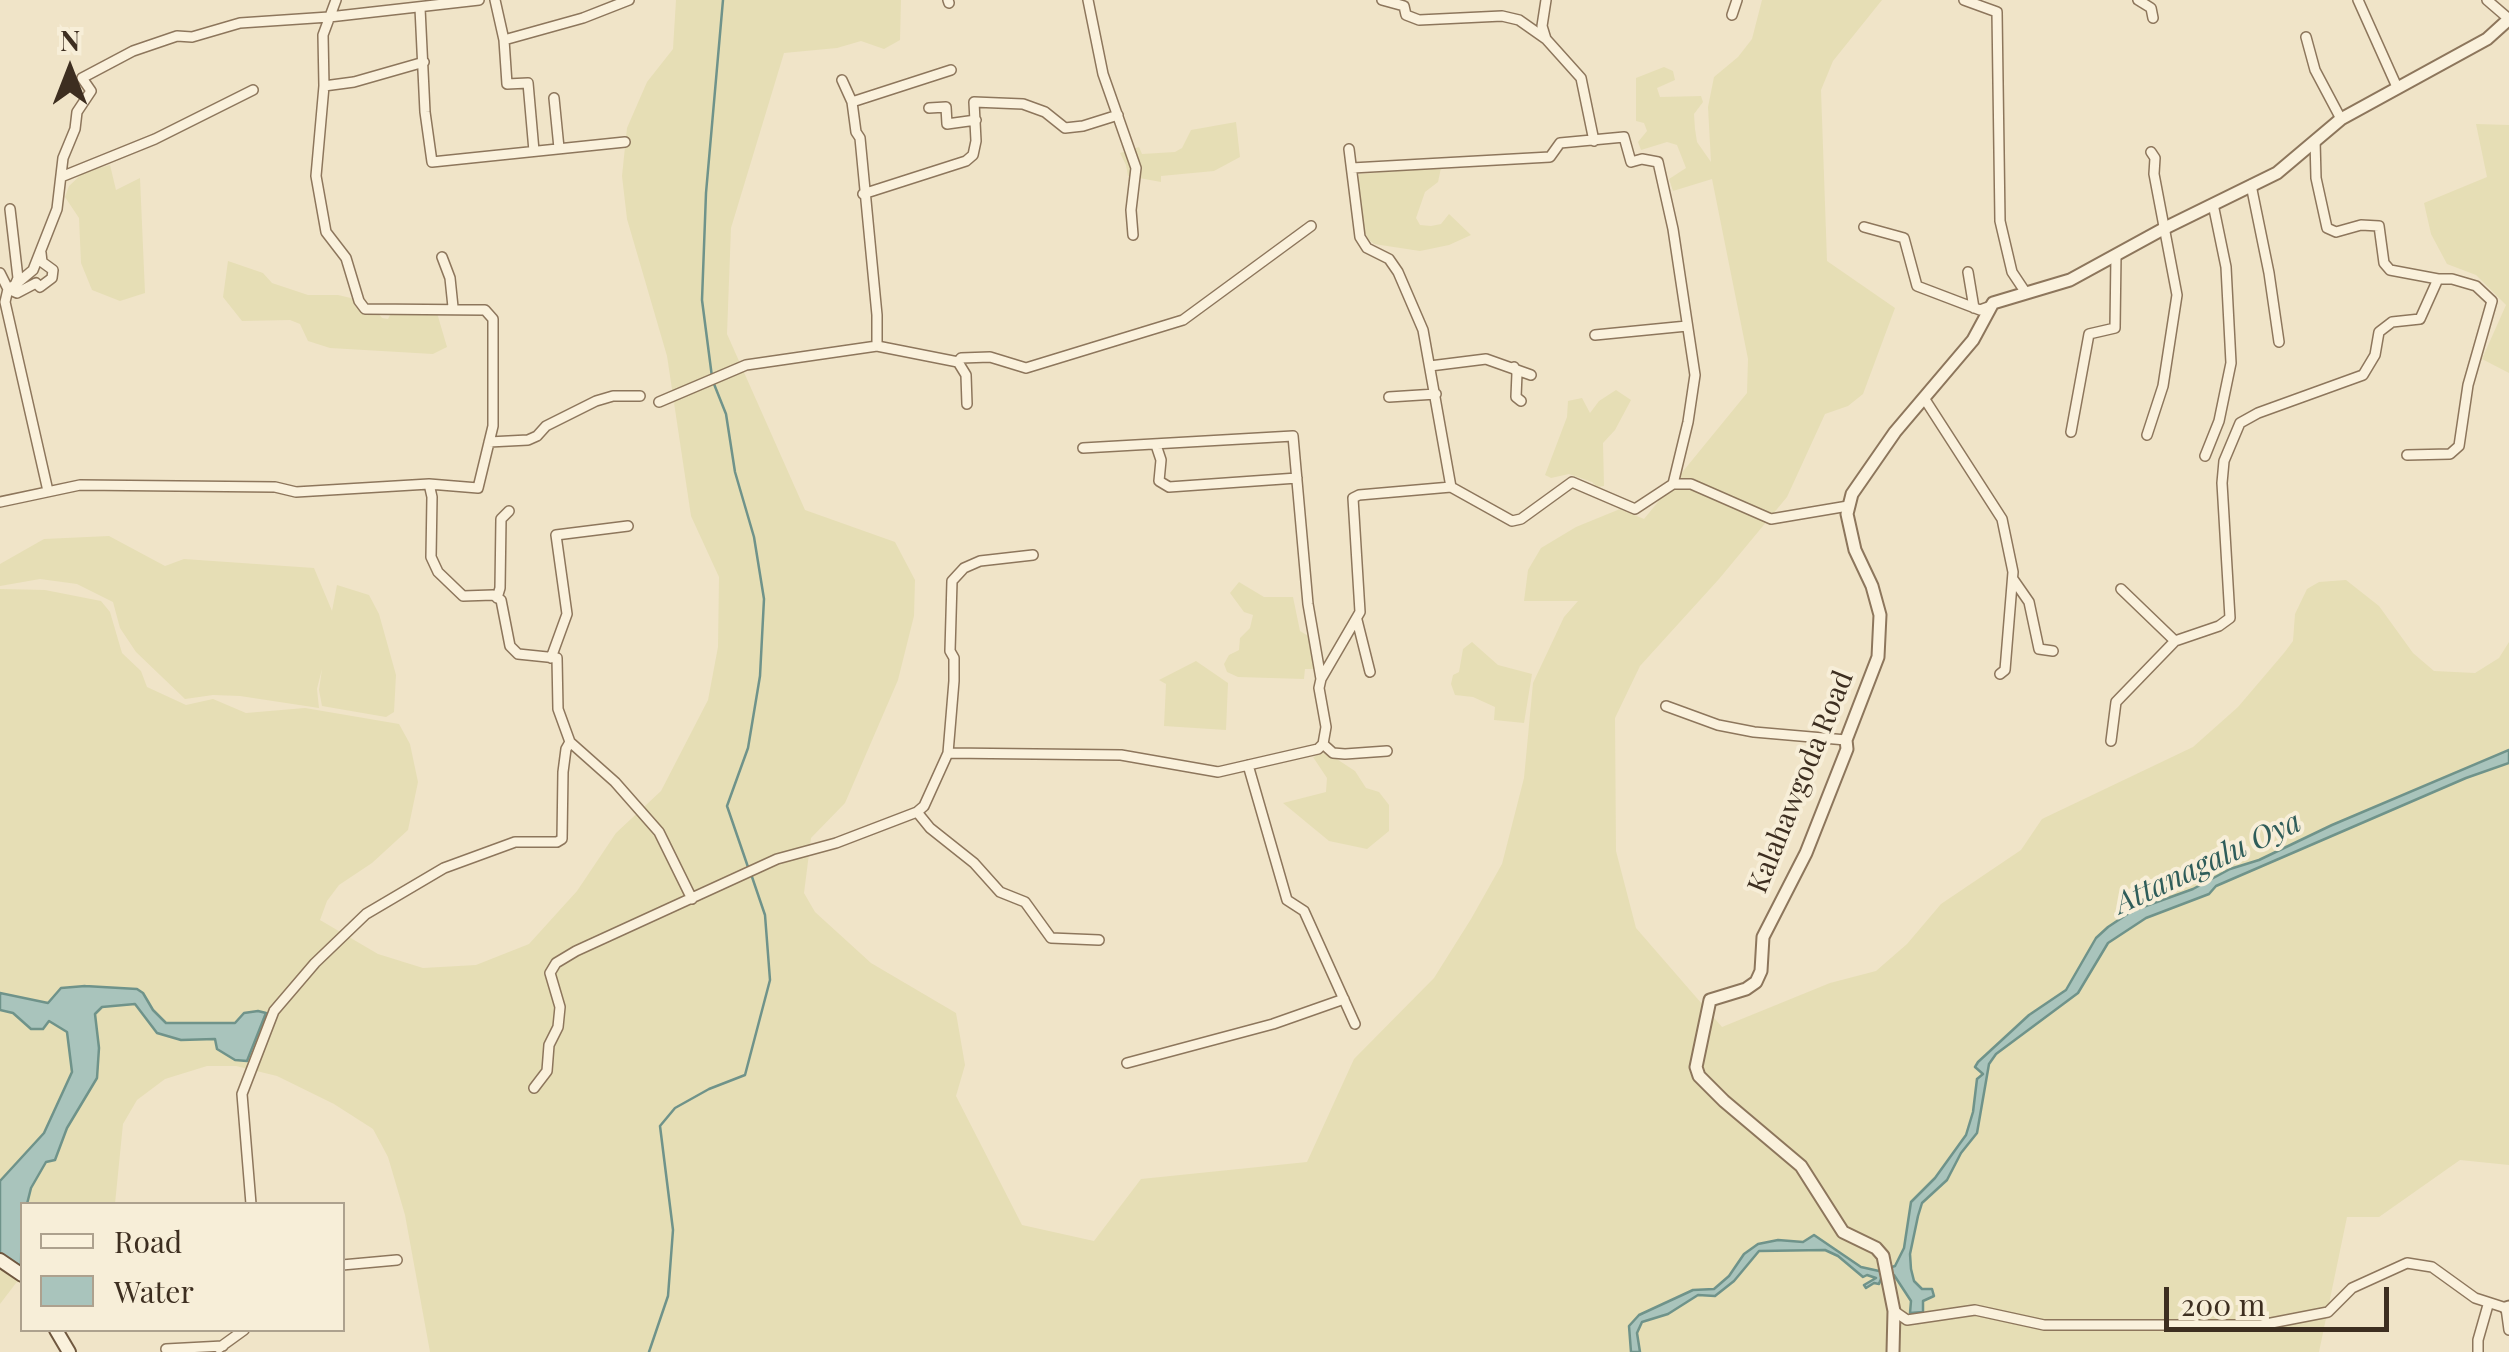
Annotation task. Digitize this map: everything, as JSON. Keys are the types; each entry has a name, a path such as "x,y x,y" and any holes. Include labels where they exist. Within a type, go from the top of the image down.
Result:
{"street":[{"path":"0,502 80,486 276,488 315,492 429,484 478,488 495,397 493,319 485,310 453,307 365,308 359,301 346,258 326,232 316,158 324,86 323,34 336,0"},
{"path":"12,287 32,270 57,209 77,112 92,91 82,78 177,36 192,36 240,23 479,0"},
{"path":"496,0 507,84 528,83 534,151"},
{"path":"504,40 630,0"},
{"path":"1088,0 1103,74 1136,168 1131,210 1133,235"},
{"path":"1382,0 1403,3 1406,15 1419,20 1502,16 1519,20 1546,39 1581,78 1594,141"},
{"path":"1546,0 1542,26 1546,39"},
{"path":"1732,15 1737,0"},
{"path":"1964,0 1996,12"},
{"path":"2004,0 1996,12 2000,221 2012,272 2026,293"},
{"path":"2138,0 2151,8 2153,18"},
{"path":"2358,0 2397,87"},
{"path":"1864,227 1904,238 1917,286 1974,308 2070,280 2276,173 2341,120 2488,39 2509,19 2486,0"},
{"path":"420,8 432,162 625,142"},
{"path":"2306,37 2315,70 2341,120"},
{"path":"324,86 354,82 424,62"},
{"path":"852,102 951,70"},
{"path":"842,80 852,102 860,138 877,346"},
{"path":"61,177 155,139 252,90"},
{"path":"554,98 560,148"},
{"path":"863,194 973,156 974,102 1023,104 1045,112 1065,128 1118,115"},
{"path":"929,108 946,107 947,124 976,120"},
{"path":"1352,168 1550,157 1560,143 1624,137 1632,162 1658,162 1695,375 1673,484"},
{"path":"2315,140 2316,178 2327,228 2336,232 2360,225 2379,226 2384,263 2390,270 2476,286 2492,301 2468,385 2459,446 2450,454 2406,455"},
{"path":"1349,150 1360,238 1368,248 1390,259 1423,330 1450,487"},
{"path":"2147,435 2162,386 2177,295 2154,174 2156,158 2150,152"},
{"path":"2251,185 2278,342"},
{"path":"2205,456 2219,422 2232,363 2226,267 2213,204"},
{"path":"10,209 18,266 5,302 48,491"},
{"path":"958,362 961,358 990,357 1026,368 1183,320 1311,226"},
{"path":"0,274 17,294 36,283 40,287 52,278 52,270 41,258 43,240"},
{"path":"2071,432 2089,334 2112,332 2116,328 2116,254"},
{"path":"442,257 450,278 453,307"},
{"path":"1968,272 1974,308"},
{"path":"2111,741 2116,702 2174,642 2219,626 2230,618 2222,483 2224,461 2240,423 2363,375 2375,355 2379,332 2392,322 2420,319 2438,279"},
{"path":"1370,672 1357,620 1360,592 1353,498 1359,494 1450,487 1512,521 1521,519 1572,482 1635,509 1673,484 1691,484 1772,519 1848,506 1884,448 1973,340 1991,306"},
{"path":"1596,335 1686,326"},
{"path":"659,402 770,359 877,346 958,362 966,375 968,404"},
{"path":"1430,366 1486,358 1531,374"},
{"path":"1514,367 1516,397 1521,402"},
{"path":"1389,397 1436,394"},
{"path":"489,442 528,440 546,426 596,402 613,396 640,396"},
{"path":"1924,398 2002,519 2013,579 2005,670 2000,674"},
{"path":"1084,448 1293,436 1308,604 1321,679"},
{"path":"1157,448 1161,460 1159,482 1169,487 1297,478"},
{"path":"429,484 430,557 438,572 464,596 501,600 510,646 518,654 557,658 558,709 570,742 615,782 658,832 692,899"},
{"name":"Kalahawgoda Road","path":"1848,506 1856,550 1880,615 1878,656 1846,740 1847,750 1806,853 1763,937 1761,971 1756,982 1746,989 1710,1000 1696,1067 1724,1101 1801,1166 1843,1232 1884,1256 1894,1311 1893,1352"},
{"path":"497,598 501,518 509,511"},
{"path":"551,658 567,614 556,535 628,526"},
{"path":"534,1088 547,1071 549,1045 558,1026 560,1007 550,973 556,963 576,950 776,860 836,843 924,806 948,753 954,681 954,658 950,651 952,581 964,568 980,561 1032,555"},
{"path":"2013,579 2029,602 2039,649 2054,651"},
{"path":"2121,588 2174,642"},
{"path":"948,753 1121,755 1206,772 1318,749 1326,727 1321,679 1357,620"},
{"path":"1666,706 1718,726 1846,740"},
{"path":"252,1202 242,1094 274,1012 315,963 366,914 444,868 515,842 562,839 563,772 570,742"},
{"path":"1323,744 1333,753 1388,751"},
{"path":"1248,765 1287,900 1304,911 1355,1024"},
{"path":"917,812 1000,892 1026,902 1051,938 1099,940"},
{"path":"1127,1063 1273,1024 1344,999"},
{"path":"345,1264 397,1260"},
{"path":"1894,1311 1907,1320 1975,1310 2044,1325 2261,1325 2328,1312 2352,1288 2408,1263 2432,1266 2488,1305 2507,1308 2509,1330"},
{"path":"2478,1352 2488,1305"},
{"path":"166,1349 218,1349 241,1332"}],"shaded area":[{"path":"676,0 901,0 900,40 884,49 861,41 837,48 784,53 731,228 727,334 805,510 895,542 915,580 914,616 898,680 845,803 811,838 804,893 815,912 871,963 956,1013 965,1065 956,1096 1022,1225 1094,1241 1141,1179 1307,1162 1354,1059 1434,978 1471,919 1502,864 1524,778 1533,683 1564,617 1578,601 1524,601 1528,570 1541,548 1576,527 1620,509 1644,519 1747,393 1748,359 1712,179 1673,191 1669,179 1686,168 1677,145 1667,142 1641,150 1638,142 1647,131 1644,123 1636,121 1636,78 1664,67 1673,71 1675,80 1657,88 1660,97 1701,96 1703,102 1694,114 1695,129 1697,142 1711,162 1708,107 1714,77 1752,39 1762,0 1882,0 1833,61 1821,90 1827,261 1895,308 1863,394 1848,406 1825,414 1787,497 1640,666 1615,718 1616,851 1636,928 1722,1027 1830,983 1876,971 1907,944 1941,904 2021,850 2042,819 2193,747 2238,707 2293,641 2295,614 2307,589 2319,582 2346,580 2379,606 2413,653 2434,671 2475,673 2499,658 2509,642 2509,1165 2460,1160 2379,1217 2347,1217 2319,1352 430,1352 405,1215 388,1157 373,1129 334,1104 277,1076 236,1066 207,1066 165,1079 137,1100 123,1124 115,1202 20,1202 20,1281 0,1304 0,589 45,590 101,601 110,612 122,653 141,671 147,687 186,705 213,699 246,713 305,708 399,724 410,744 418,782 408,830 372,863 339,885 320,920 378,954 423,968 476,965 529,944 577,891 616,833 661,791 708,700 718,647 719,577 691,516 667,356 627,219 622,176 627,128 647,82 673,49"},
{"path":"1236,122 1240,157 1214,171 1161,176 1161,182 1128,176 1120,153 1139,147 1142,154 1175,152 1182,148 1191,130"},
{"path":"2476,124 2509,125 2509,373 2482,359 2506,305 2476,275 2447,264 2431,234 2424,203 2487,177"},
{"path":"110,165 116,190 140,178 145,293 120,301 92,290 81,263 79,218 65,197 69,186 84,172"},
{"path":"1441,168 1438,182 1425,192 1416,218 1420,225 1431,226 1441,224 1449,214 1471,235 1420,251 1369,240 1363,229 1357,190 1359,174"},
{"path":"228,261 263,273 272,283 308,295 355,299 359,310 378,313 382,318 388,319 387,311 437,313 447,347 433,354 330,348 308,341 300,324 290,320 242,321 223,297"},
{"path":"1616,390 1631,400 1603,443 1604,486 1597,487 1569,474 1551,478 1545,475 1567,417 1568,401 1582,398 1590,413 1599,401"},
{"path":"109,536 165,566 184,559 314,568 332,611 337,585 369,595 379,614 396,675 394,712 386,717 322,706 322,669 317,689 319,708 240,696 185,699 136,652 120,628 113,602 77,584 40,579 0,586 0,564 44,539"},
{"path":"1239,582 1264,597 1293,597 1300,631 1320,643 1321,669 1305,669 1304,679 1238,677 1227,672 1224,664 1229,655 1239,650 1240,638 1250,628 1253,615 1244,612 1230,593"},
{"path":"1472,642 1498,665 1532,674 1524,723 1494,720 1495,707 1473,697 1455,695 1453,675 1459,672 1463,649"},
{"path":"1196,661 1228,683 1226,730 1164,726 1166,684 1159,680"},
{"path":"1326,752 1355,771 1366,788 1379,792 1389,805 1389,831 1367,849 1329,841 1283,803 1326,792 1327,778 1313,757"}],"water":[{"path":"2509,750 2509,763 2216,886 2209,894 2146,918 2108,943 2078,993 1996,1054 1989,1064 1977,1133 1947,1180 1922,1203 1918,1216 1911,1269 1914,1281 1922,1289 1932,1289 1934,1296 1923,1301 1923,1312 1910,1313 1911,1301 1894,1275 1882,1276 1879,1284 1866,1288 1864,1285 1876,1278 1863,1277 1825,1250 1759,1251 1734,1281 1715,1296 1698,1295 1668,1314 1642,1322 1637,1333 1640,1352 1631,1352 1629,1326 1639,1315 1693,1290 1714,1289 1744,1254 1758,1244 1778,1240 1803,1242 1814,1235 1861,1267 1879,1271 1895,1266 1904,1248 1911,1202 1935,1178 1966,1135 1977,1079 1983,1074 1975,1067 1978,1062 2029,1015 2066,990 2096,938 2108,927 2132,911 2193,889 2230,869 2259,860"},
{"path":"61,988 137,989 166,1023 235,1023 244,1013 266,1013 247,1061 235,1060 217,1049 215,1039 181,1040 157,1033 135,1004 102,1007 95,1014 97,1078 67,1128 55,1160 46,1162 28,1202 20,1202 20,1265 0,1254 0,1181 44,1133 72,1072 67,1032 49,1021 43,1029 31,1029 13,1013 0,1010 0,993 48,1003"}],"waterway":[{"path":"712,377 702,300 706,193 723,0"},
{"path":"714,384 726,414 764,599 760,676 748,748 727,806 748,867"},
{"path":"649,1352 668,1296 673,1230 660,1126 675,1108 745,1075 770,980 765,915 751,874"}],"water label":[{"name":"Attanagalu Oya","path":"2208,863"}]}
